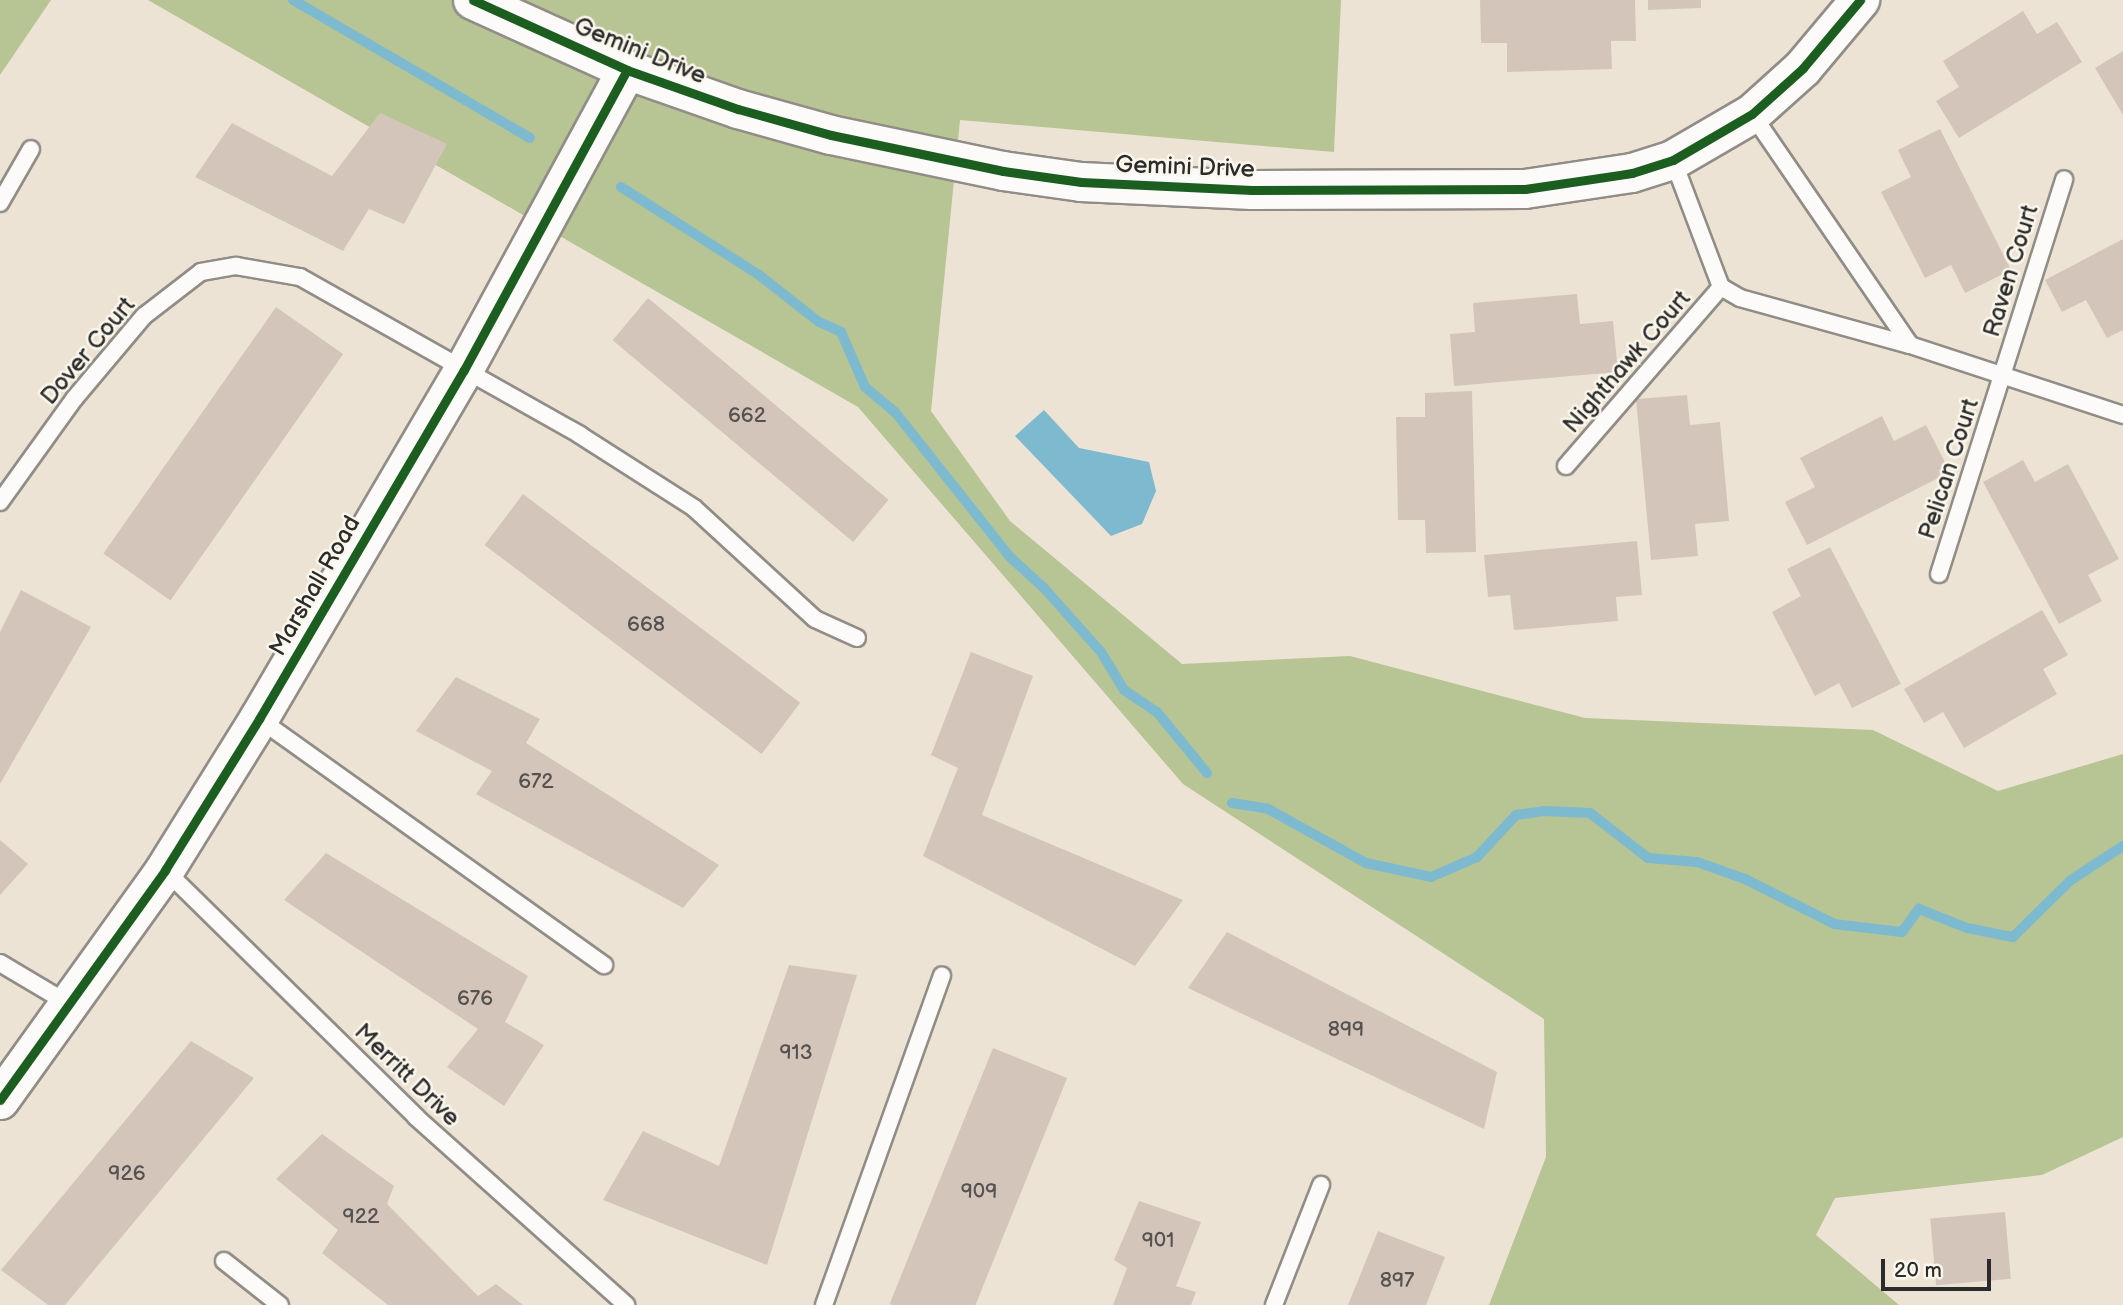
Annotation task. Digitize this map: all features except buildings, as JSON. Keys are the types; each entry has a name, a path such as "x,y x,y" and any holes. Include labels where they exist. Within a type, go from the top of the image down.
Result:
{"street":[{"name":"Gemini Drive","path":"473,0 627,69 738,109 831,135 990,169 1080,182 1252,190 1525,189 1619,176 1673,160 1752,114 1803,68 1860,0"},
{"name":"Marshall Road","path":"0,1100 72,1006 165,870 259,719 464,370 627,69"}],"lane":[{"path":"1752,114 1910,345"},
{"path":"0,203 31,149"},
{"path":"1673,160 1721,287 1740,298 1910,345 2002,378 2123,415"},
{"name":"Raven Court","path":"2002,378 2064,178"},
{"name":"Dover Court","path":"0,502 74,399 144,316 201,272 236,266 300,277 580,435 694,508 815,619 858,638"},
{"name":"Nighthawk Court","path":"1566,466 1721,287"},
{"name":"Pelican Court","path":"1939,574 2002,378"},
{"path":"259,719 604,965"},
{"name":"Merritt Drive","path":"165,870 416,1117 626,1305"},
{"path":"0,963 72,1006"},
{"path":"824,1305 942,975"},
{"path":"1274,1305 1321,1185"},
{"path":"224,1261 280,1305"}],"green space":[{"path":"0,0 51,0 0,75"},
{"path":"148,0 1341,0 1334,152 960,120 931,411 1010,521 1182,664 1350,656 1585,718 1873,730 1998,791 2123,754 2123,1137 2042,1175 1835,1198 1816,1235 1899,1305 1489,1305 1546,1157 1544,1019 1183,784 858,407"}],"water":[{"path":"1044,410 1079,448 1149,462 1156,491 1142,524 1111,536 1015,436"}],"waterway":[{"path":"293,0 530,138"},
{"path":"621,187 759,275 819,322 841,332 865,387 895,412 1010,557 1044,588 1101,652 1124,690 1157,712 1207,773"},
{"path":"1232,803 1268,809 1366,863 1431,877 1477,857 1516,815 1544,811 1590,813 1648,858 1697,862 1745,879 1834,924 1902,932 1919,909 1967,928 2013,937 2071,880 2123,846"}],"cycle path":[{"path":"473,0 627,70 738,109 831,135 1003,171 1081,182 1252,190 1525,189 1632,173 1673,160 1752,114 1803,68 1860,0"},
{"path":"0,1100 165,870 259,719 464,370 627,70"}]}
